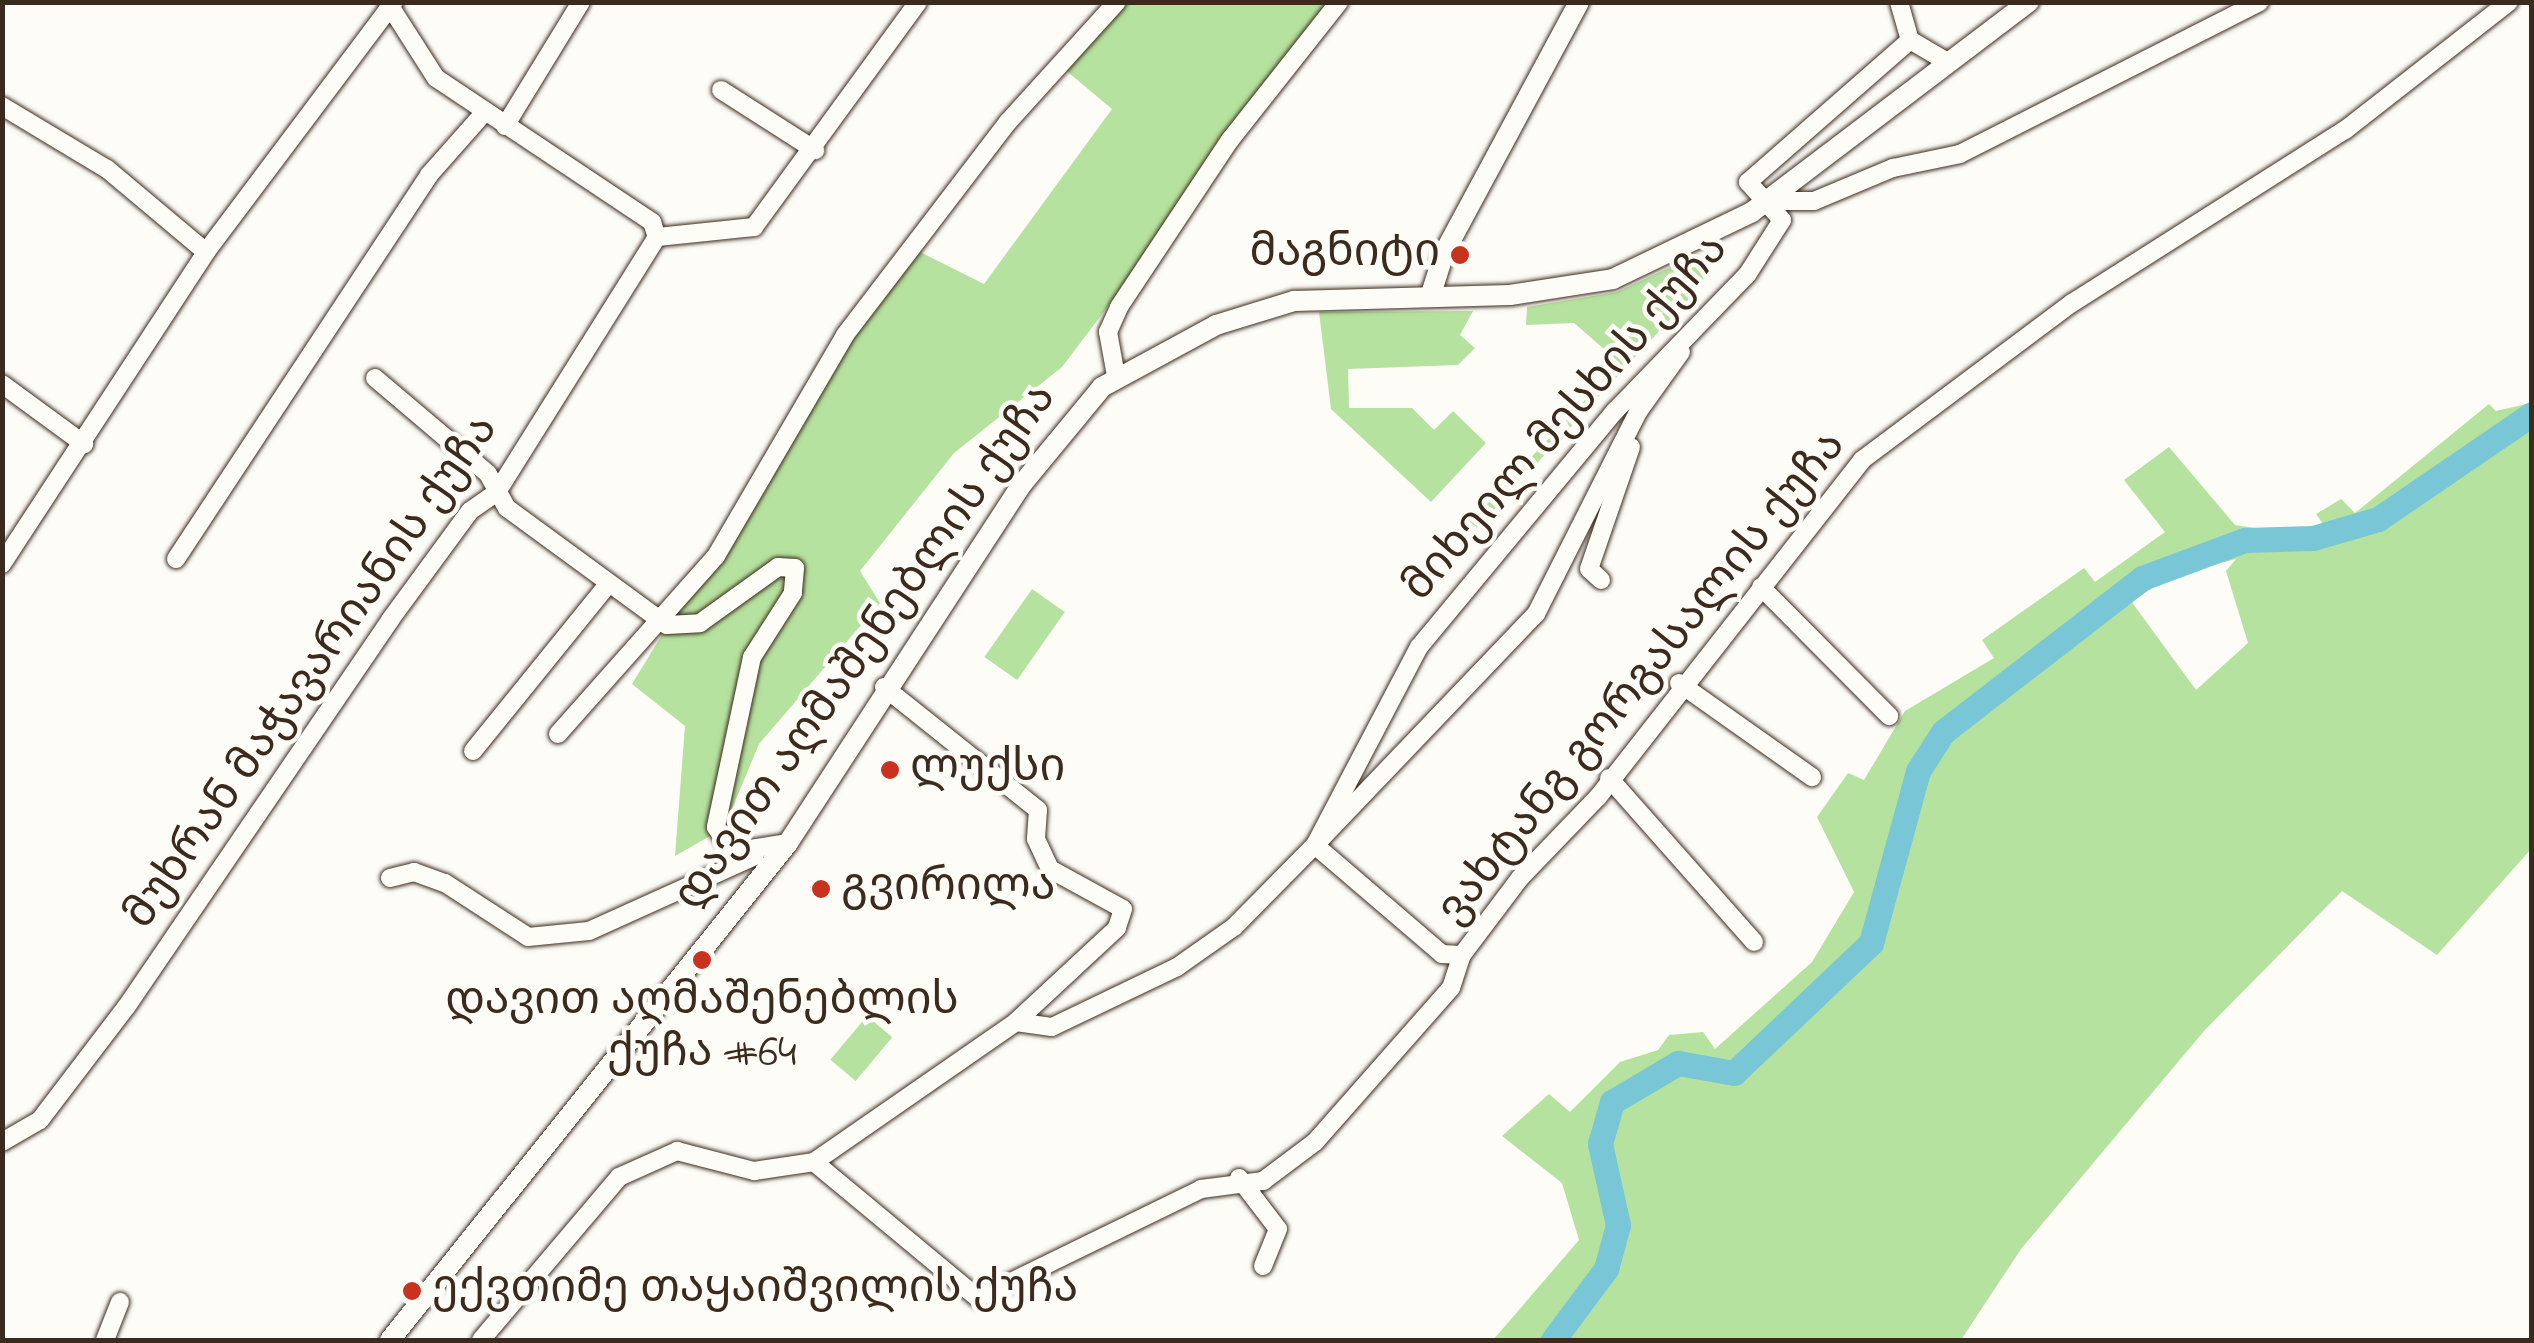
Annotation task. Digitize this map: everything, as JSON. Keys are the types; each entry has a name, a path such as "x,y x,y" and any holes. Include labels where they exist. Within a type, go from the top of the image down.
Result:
{"street":[{"path":"505,126 581,2"},
{"path":"2,564 206,252 390,5 436,78 482,115 652,222 657,237 754,227 815,150 918,2"},
{"path":"558,734 716,556 856,320 1008,122 1117,2"},
{"path":"1116,376 1108,332 1119,307 1230,140 1339,2"},
{"path":"1431,294 1444,252 1579,2"},
{"path":"1899,2 1910,40 1950,63"},
{"name":"დავით აღმაშენებლის ქუჩა","path":"390,1340 788,843 884,686 1072,415 1116,376 1216,325 1294,301 1613,280 1766,200 2029,2"},
{"path":"1910,40 1748,182 1766,200 1814,201 1893,168 1960,154 2260,2"},
{"name":"ვახტანგ გორგასალის ქუჩა","path":"814,1162 978,1298 1238,1178 1263,1181 1315,1142 1452,988 1462,955 1609,778 1679,682 1862,460 2072,303 2346,130 2509,2"},
{"path":"721,90 815,150"},
{"path":"2,106 107,169 206,252"},
{"path":"176,559 430,175 482,115"},
{"name":"მიხეილ მესხის ქუჩა","path":"1016,1022 1052,1027 1177,968 1234,927 1315,845 1419,647 1693,328 1746,276 1782,220 1766,200"},
{"name":"მუხრან მაჭავარიანის ქუჩა","path":"2,1142 20,1140 82,1066 390,620 470,511 498,492 657,237"},
{"path":"1600,580 1589,569 1601,520 1693,328"},
{"path":"375,378 606,587 657,620 700,623 778,567 795,568 792,593 747,675 716,827 732,852 788,843"},
{"path":"2,384 84,444"},
{"path":"1462,955 1442,954 1315,845 1536,614 1638,412 1663,385"},
{"path":"473,752 606,587"},
{"path":"1761,587 1889,716"},
{"path":"1679,682 1812,777"},
{"path":"481,1340 619,1177 677,1151 754,1171 814,1162 1016,1022 1117,928 1122,909 1050,868 1036,839 1038,810 884,686"},
{"path":"1609,778 1754,942"},
{"path":"390,878 414,872 445,883 528,937 588,931 788,843"},
{"path":"1238,1178 1278,1229 1263,1266"},
{"path":"105,1340 120,1302"}],"green space":[{"path":"1122,3 1338,3 1062,367 954,453 860,571 880,603 759,744 724,828 675,856 685,726 632,684 846,333 914,249 984,284 1112,109 1063,68"},
{"path":"1692,257 1711,275 1477,528 1470,522 1620,363 1574,323 1526,325 1527,307 1617,292"},
{"path":"1473,311 1460,335 1475,348 1458,365 1348,369 1349,408 1412,408 1434,430 1453,411 1486,443 1431,502 1331,409 1319,312"},
{"path":"2531,403 2531,849 2437,955 2342,891 2204,1031 2021,1249 1961,1340 1493,1340 1579,1240 1562,1183 1502,1136 1549,1094 1570,1112 1620,1062 1658,1050 1669,1035 1703,1032 1715,1049 1812,962 1854,892 1817,817 1848,773 1864,780 1905,711 1994,658 1982,640 2084,568 2095,582 2165,532 2124,480 2169,447 2235,525 2292,534 2325,527 2316,514 2341,499 2355,513 2489,404 2496,411","holes":["2236,559 2226,571 2248,643 2196,690 2131,601 2175,575"]},
{"path":"1032,589 1065,612 1017,680 984,657"},
{"path":"867,1016 892,1037 856,1081 830,1060"}],"waterway":[{"path":"1553,1340 1606,1269 1618,1225 1600,1144 1612,1102 1678,1063 1734,1073 1871,943 1918,771 1943,732 2142,578 2245,540 2313,538 2378,519 2532,414"}],"place":[{"name":"მაგნიტი","path":"1460,255"},
{"name":"ლუქსი","path":"890,770"},
{"name":"გვირილა","path":"821,889"},
{"name":"დავით აღმაშენებლის ქუჩა #64","path":"702,960"},
{"name":"ექვთიმე თაყაიშვილის ქუჩა","path":"412,1291"}]}
